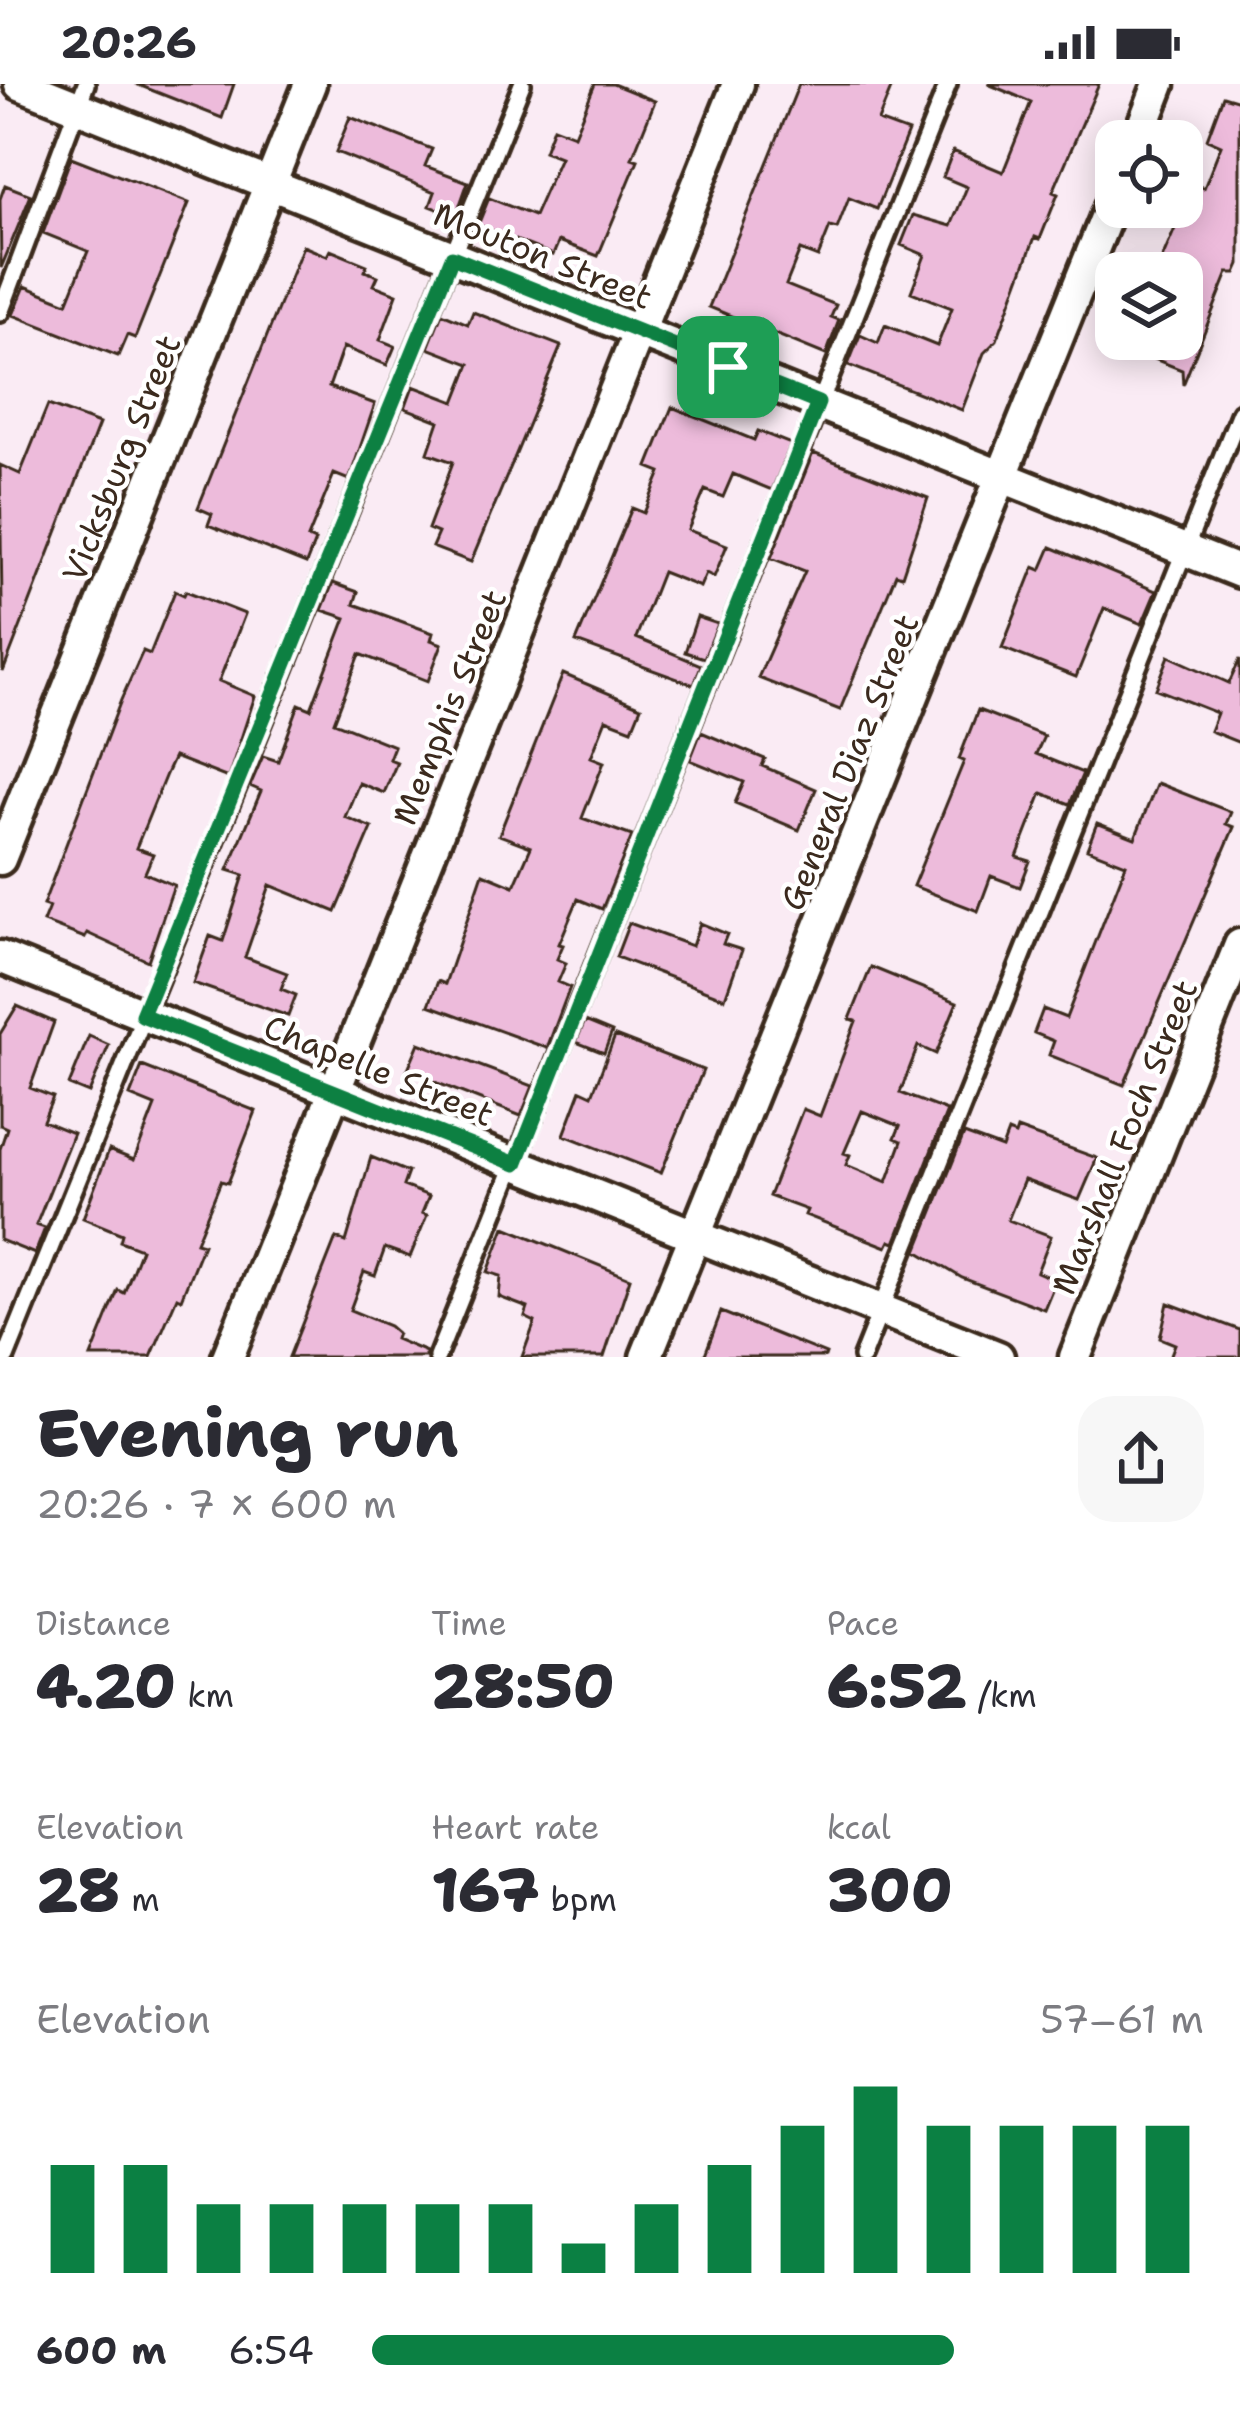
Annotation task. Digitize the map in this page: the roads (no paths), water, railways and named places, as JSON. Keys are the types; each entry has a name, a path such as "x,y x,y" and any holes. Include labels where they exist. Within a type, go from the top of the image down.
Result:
{"street":[{"name":"Mouton Street","path":"20,84 82,96 269,184 1240,572"},
{"name":"Vicksburg Street","path":"0,859 310,84"},
{"name":"Memphis Street","path":"228,1357 738,84"},
{"path":"1144,120 1159,84"},
{"name":"General Diaz Street","path":"646,1357 1102,228"},
{"name":"Marshall Foch Street","path":"1075,1357 1240,945"},
{"name":"Chapelle Street","path":"0,957 998,1357"}],"lane":[{"path":"6,1357 522,84"},
{"path":"437,1357 948,84"},
{"path":"0,313 82,96"},
{"path":"862,1357 1240,412"}]}
